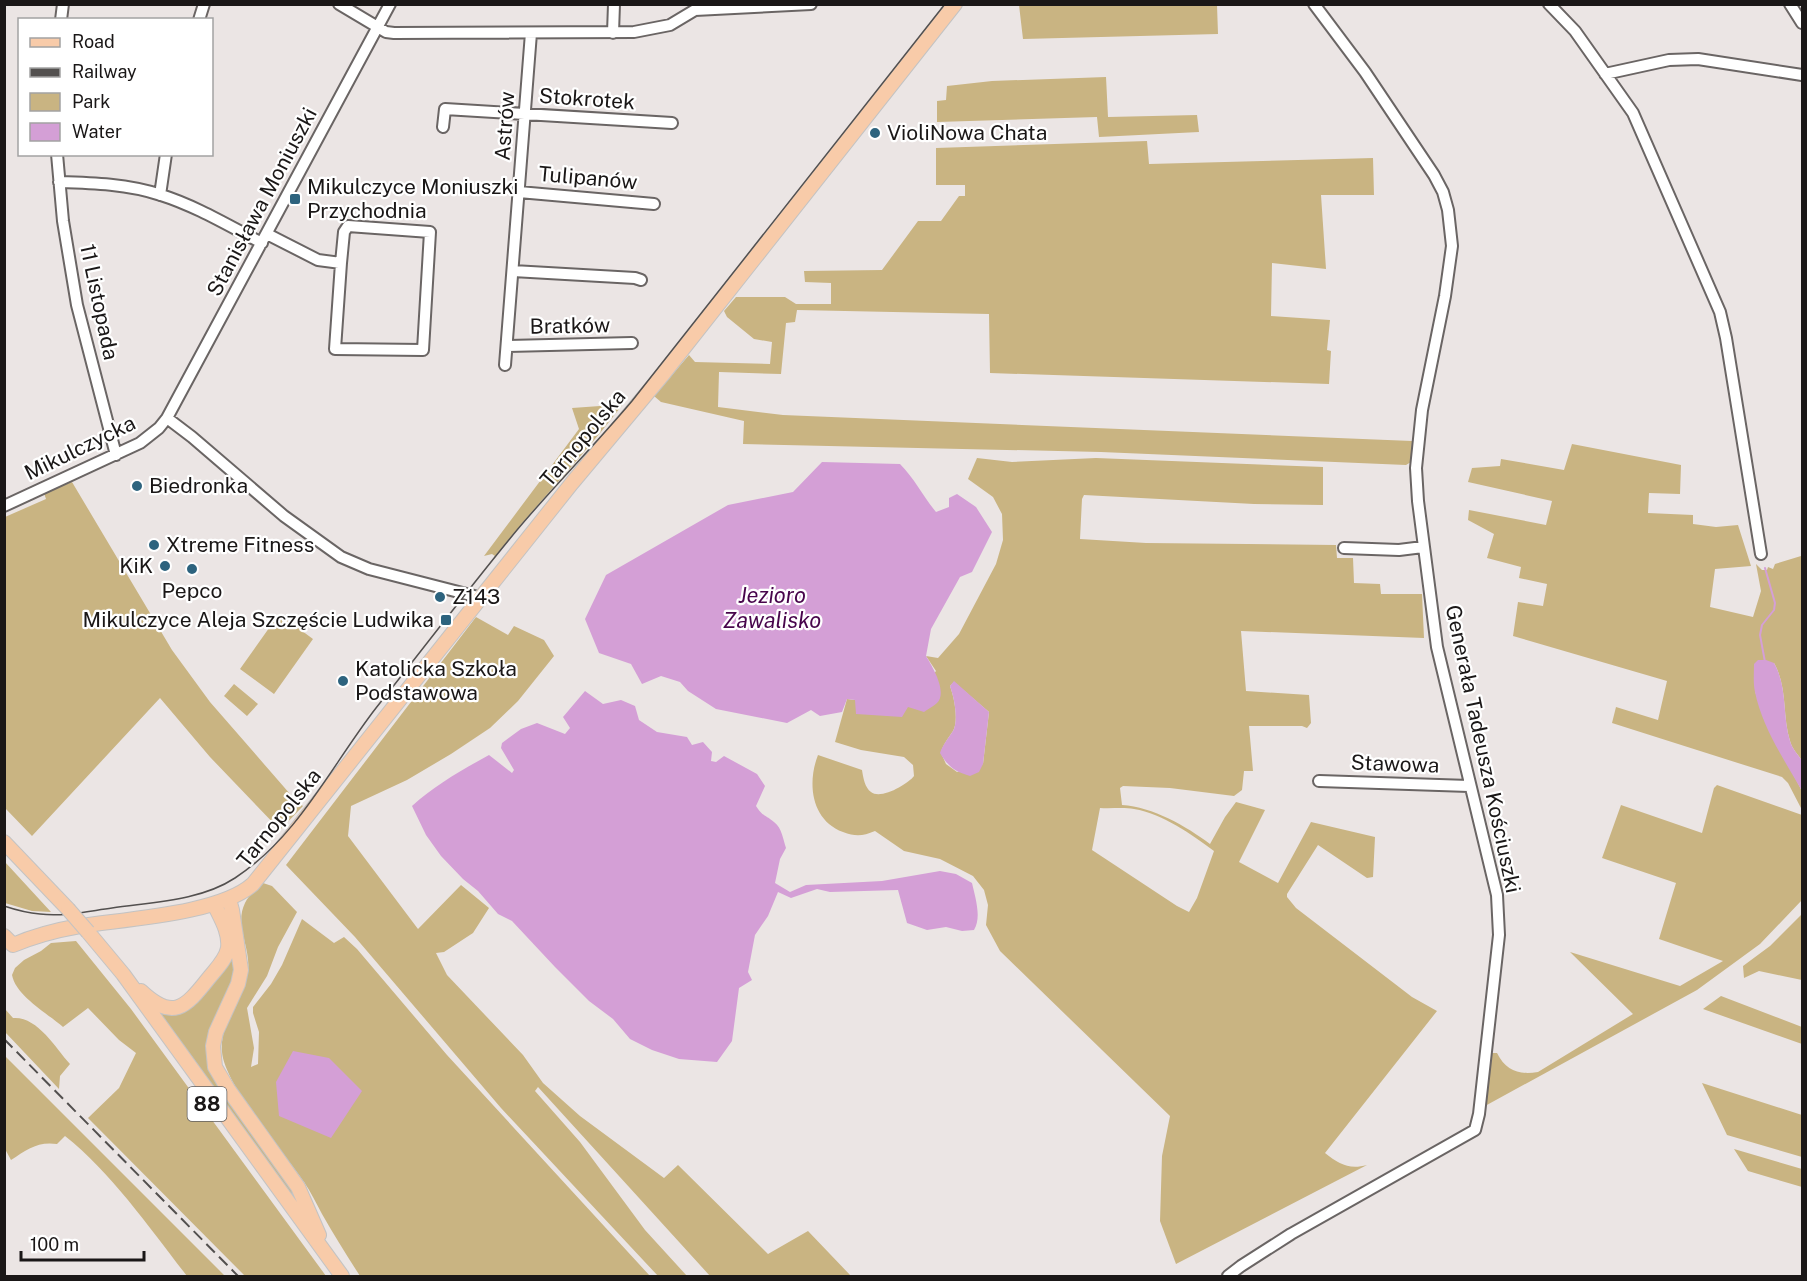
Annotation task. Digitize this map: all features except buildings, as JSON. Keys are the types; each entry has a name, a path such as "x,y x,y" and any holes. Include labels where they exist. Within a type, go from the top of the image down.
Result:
{"main road":[{"name":"Tarnopolska","path":"234,897 253,884 280,852 572,483 664,373 949,6"},
{"name":"88","path":"4,842 83,933 332,1276"},
{"name":"88","path":"4,854 64,910"},
{"path":"7,943 68,928 214,904 234,897 232,910 241,970 216,1032 213,1046 215,1067 228,1089 298,1187 329,1258"},
{"path":"123,974 152,1001 167,1008 179,1007 190,1001 221,962 228,948 225,928 214,904"},
{"name":"88","path":"83,933 123,974 342,1276"}],"street":[{"path":"339,4 378,27 394,33 613,33 660,28 676,22 695,9 806,5"},
{"name":"Stanisława Moniuszki","path":"167,418 390,4"},
{"path":"613,33 614,4"},
{"name":"Generała Tadeusza Kościuszki","path":"1228,1276 1291,1234 1475,1130 1479,1114 1499,935 1497,895 1437,647 1418,501 1416,468 1418,439 1449,275 1452,246 1448,210 1443,192 1434,175 1365,72 1314,4"},
{"path":"1549,4 1575,31 1639,125 1720,312 1761,554"},
{"path":"1790,4 1803,23"},
{"name":"Astrów","path":"505,365 531,33"},
{"path":"1605,74 1669,60 1698,59 1803,75"},
{"name":"Stokrotek","path":"443,126 445,109 672,123"},
{"name":"11 Listopada","path":"57,156 77,305 116,455"},
{"path":"160,195 166,156"},
{"path":"59,182 112,185 160,195 324,262 341,263"},
{"name":"Tulipanów","path":"519,192 654,204"},
{"path":"348,226 430,232 423,350 335,349 341,263 344,232 348,226"},
{"path":"513,271 641,280"},
{"name":"Bratków","path":"508,346 632,344"},
{"path":"167,418 284,516 341,557 369,569 482,598"},
{"name":"Mikulczycka","path":"4,506 116,455 152,435 167,418"},
{"path":"1344,548 1399,550 1424,547"},
{"name":"Stawowa","path":"1319,781 1469,786"}],"green space":[{"path":"1019,5 1217,5 1218,34 1023,39"},
{"path":"1106,77 1108,117 1197,115 1199,132 1099,137 1097,117 937,122 937,101 946,100 947,86 992,81"},
{"path":"1147,141 1149,164 1373,158 1374,195 1321,195 1326,269 1272,263 1271,316 1330,320 1327,350 1331,351 1329,384 990,373 989,314 797,310 795,322 786,323 781,374 719,372 718,407 783,415 1412,441 1411,462 1406,465 1101,452 743,444 744,421 661,402 654,396 689,355 695,362 770,364 772,342 754,339 727,317 724,311 736,297 785,297 796,304 831,304 831,283 805,282 804,271 882,270 918,221 941,221 959,196 965,196 965,185 936,185 936,148"},
{"path":"620,401 623,404 608,424 495,556 492,554 484,556 579,429 572,408 614,405"},
{"path":"1572,444 1681,465 1680,494 1649,493 1648,513 1693,515 1693,524 1716,527 1738,525 1751,566 1715,569 1710,607 1753,617 1761,591 1756,564 1762,570 1767,570 1768,567 1773,569 1775,564 1801,556 1802,532 1802,761 1790,741 1781,682 1774,663 1755,691 1764,719 1802,791 1802,810 1788,783 1782,777 1612,723 1616,707 1658,720 1667,681 1513,636 1518,602 1543,606 1547,584 1519,578 1521,567 1487,558 1494,534 1468,520 1469,510 1546,525 1552,501 1468,482 1472,468 1500,466 1501,459 1564,470"},
{"path":"977,458 1012,462 1096,458 1323,467 1323,505 1254,504 1084,495 1080,539 1146,543 1336,545 1337,558 1353,558 1354,583 1380,584 1381,594 1422,594 1424,638 1241,631 1246,691 1309,695 1311,723 1307,728 1302,726 1249,726 1253,771 1244,771 1242,790 1234,796 1170,788 1123,786 1120,788 1122,805 1145,809 1169,818 1210,844 1236,802 1265,810 1239,862 1278,883 1311,822 1375,837 1373,877 1367,878 1318,845 1287,897 1296,908 1412,997 1437,1011 1325,1153 1344,1165 1355,1167 1367,1165 1176,1264 1160,1221 1162,1156 1170,1116 1000,951 986,925 988,905 984,890 973,876 940,859 904,851 875,831 859,835 843,832 824,819 814,800 813,777 818,755 862,770 867,788 875,794 894,790 914,776 913,765 904,757 861,750 835,742 847,699 908,707 936,671 926,656 938,658 959,634 996,564 1003,540 1002,514 993,497 968,479","holes":["954,682 989,712 983,764 957,772 946,764 941,753 956,721 950,686","1100,808 1130,808 1156,815 1214,851 1197,898 1189,912 1092,850"]},
{"path":"72,482 172,650 210,702 297,802 303,806 280,830 210,757 160,698 32,836 5,808 5,517 46,499 44,493"},
{"path":"279,614 313,639 274,694 240,669"},
{"path":"476,617 508,635 514,626 544,640 554,656 518,701 490,728 407,780 351,806 348,836 418,929 461,885 489,908 473,933 444,952 436,953 447,975 523,1055 543,1083 580,1116 664,1178 678,1165 768,1254 808,1231 851,1276 710,1276 538,1087 535,1091 580,1142 645,1230 687,1276 658,1276 501,1108 355,937 286,865"},
{"path":"234,684 258,704 247,716 224,696"},
{"path":"1717,785 1802,815 1802,900 1760,944 1697,990 1485,1106 1491,1053 1497,1053 1509,1068 1525,1073 1538,1072 1633,1014 1570,952 1680,986 1723,961 1659,939 1676,883 1602,858 1621,805 1702,833 1714,788"},
{"path":"5,862 51,912 32,911 5,903"},
{"path":"263,883 272,886 297,912 278,947 267,976 247,1008 254,1048 251,1067 258,1064 259,1032 253,1007 282,965 302,919 334,943 344,937 357,949 447,1055 650,1276 360,1276 307,1186 244,1100 233,1082 222,1052 224,1031 246,981 248,970 241,920 242,911 248,898"},
{"path":"223,910 226,911 237,968 209,1056 289,1181 302,1214 156,1010 165,1012 225,965"},
{"path":"1802,914 1802,980 1759,971 1744,978 1743,966 1770,946"},
{"path":"76,941 131,1009 326,1276 245,1276 88,1118 119,1088 136,1053 119,1040 88,1008 63,1027 19,990 12,975 15,968 24,960 51,943"},
{"path":"1721,996 1802,1027 1802,1044 1703,1009"},
{"path":"5,1009 13,1018 22,1019 38,1027 70,1064 60,1076 59,1089 5,1032"},
{"path":"4,1055 225,1276 187,1276 114,1184 82,1150 65,1136 57,1144 38,1145 11,1160 5,1149"},
{"path":"1702,1083 1802,1115 1802,1157 1727,1135"},
{"path":"1734,1149 1802,1169 1802,1187 1748,1171"}],"water":[{"name":"Jezioro Zawalisko","path":"822,462 900,464 936,512 949,507 949,498 957,494 976,507 992,532 972,572 960,577 931,629 926,656 940,686 940,698 936,704 924,712 908,707 902,717 856,714 855,700 847,699 842,712 820,716 811,710 787,723 716,709 688,691 680,682 661,676 642,684 631,664 599,653 585,619 606,575 728,505 793,492"},
{"path":"1758,660 1774,663 1778,672 1790,741 1802,761 1802,791 1775,743 1758,705 1754,689 1754,664"},
{"path":"954,681 989,712 983,764 979,772 970,776 953,768 940,753 956,721 950,686"},
{"path":"585,691 603,704 621,700 635,706 639,720 657,732 687,737 692,745 703,742 712,752 711,761 716,762 724,756 757,774 765,786 756,806 779,827 786,848 780,859 775,883 790,892 806,885 882,881 940,871 956,874 972,883 978,913 974,930 962,931 946,927 927,930 907,923 898,890 830,892 817,889 791,898 778,892 768,916 755,935 748,972 752,980 739,988 732,1041 717,1062 679,1059 652,1050 630,1039 613,1019 589,1001 555,967 512,921 498,914 478,891 441,856 426,835 412,806 439,785 489,755 512,773 514,770 501,748 502,743 521,729 537,723 565,734 570,728 563,717"},
{"path":"293,1051 329,1058 362,1091 331,1138 279,1116 276,1082"}],"waterway":[{"path":"1765,568 1775,603 1774,610 1762,625 1760,635 1765,662"}],"tram line":[{"path":"4,906 31,913 58,915 191,896 207,892 235,878 277,842 312,799 376,708 481,574 632,401 945,4"}],"railway":[{"path":"4,1039 238,1276"}],"place":[{"name":"VioliNowa Chata","path":"875,133"},
{"name":"Mikulczyce Moniuszki Przychodnia","path":"295,199"},
{"name":"Biedronka","path":"137,486"},
{"name":"Xtreme Fitness","path":"154,545"},
{"name":"KiK","path":"165,566"},
{"name":"Pepco","path":"192,569"},
{"name":"Z143","path":"440,597"},
{"name":"Mikulczyce Aleja Szczęście Ludwika","path":"446,620"},
{"name":"Katolicka Szkoła Podstawowa","path":"343,681"}]}
